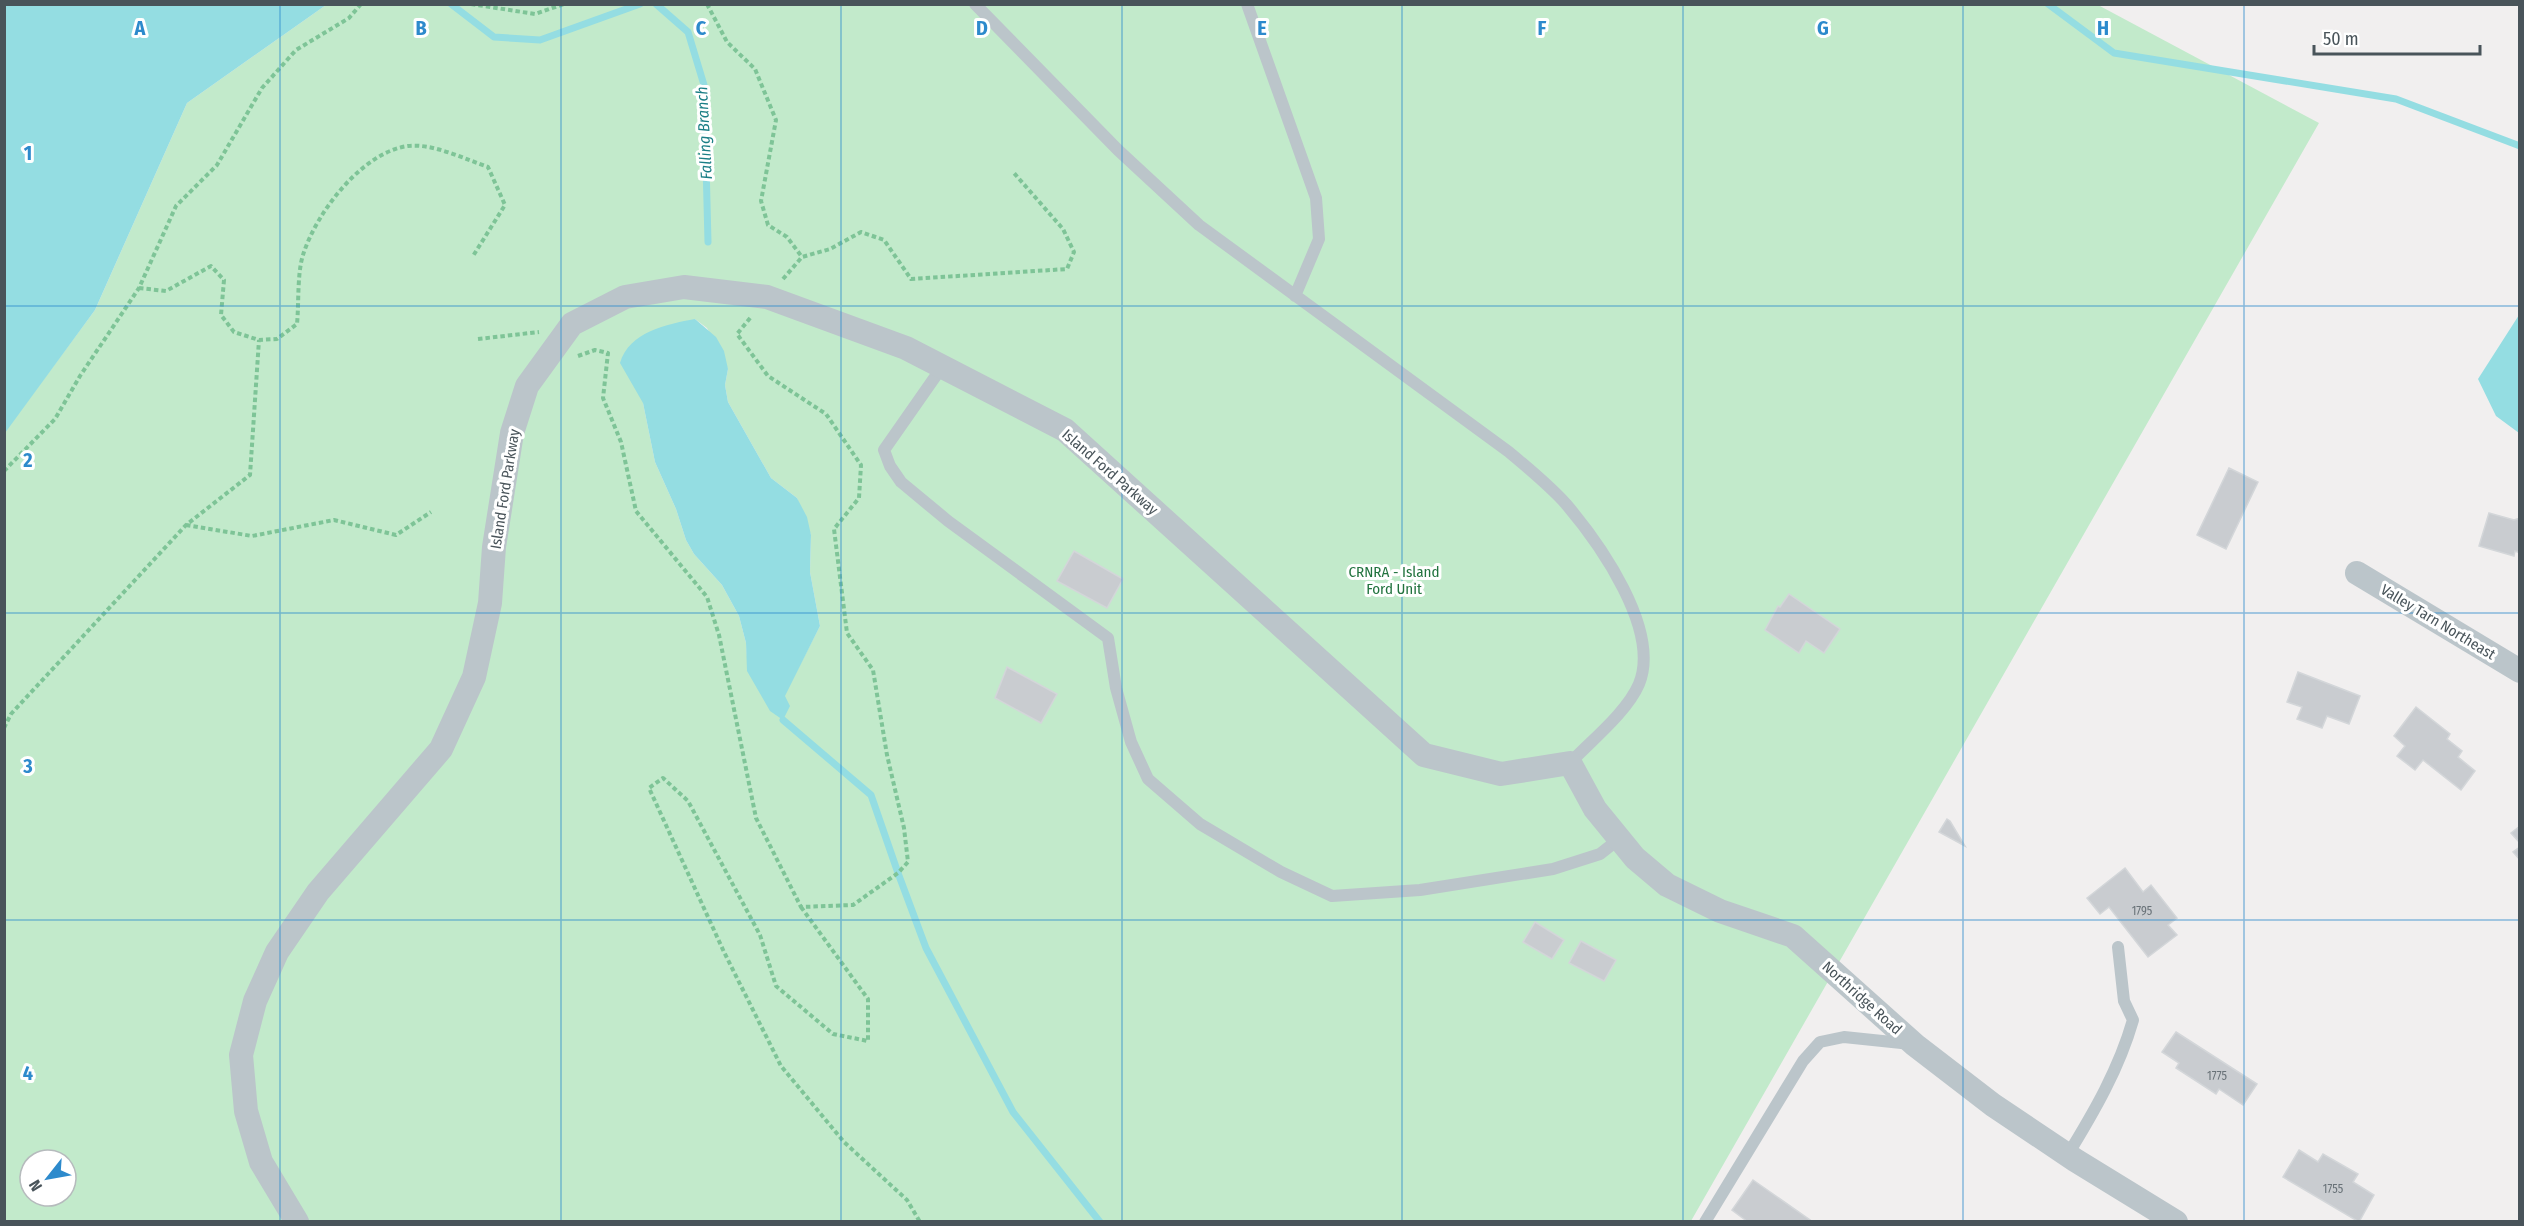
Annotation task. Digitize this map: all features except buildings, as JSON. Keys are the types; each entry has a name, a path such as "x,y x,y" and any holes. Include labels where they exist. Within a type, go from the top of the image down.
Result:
{"street":[{"name":"Island Ford Parkway","path":"297,1221 261,1162 246,1111 241,1055 255,1001 277,952 318,892 441,749 474,676 490,603 494,547 512,433 527,386 572,324 624,297 684,287 767,297 906,348 1065,430 1424,755 1501,774 1570,763"},
{"name":"Valley Tarn Northeast","path":"2356,573 2520,672"},
{"name":"Northridge Road","path":"1570,763 1595,809 1635,858 1667,885 1720,911 1793,936 1915,1045 1993,1105 2067,1156 2176,1221"}],"lane":[{"path":"975,4 1118,150 1199,225 1509,452 1566,504 1593,539 1617,578 1637,622 1643,642 1644,662 1639,682 1630,701 1570,763"},
{"path":"1247,4 1316,198 1319,239 1295,296"},
{"path":"942,367 884,450 890,466 901,482 948,521 1108,638 1116,688 1131,742 1148,779 1200,824 1281,872 1332,896 1420,890 1553,869 1600,854 1619,839"},
{"path":"2067,1156 2097,1108 2126,1046 2133,1020 2124,1001 2118,947"},
{"path":"1705,1221 1803,1061 1820,1042 1844,1036 1915,1045"}],"path":[{"path":"4,471 55,418 139,288 176,206 217,165 262,88 296,50 349,18 361,4"},
{"path":"471,4 535,14 564,4"},
{"path":"707,4 727,42 755,69 776,120 762,201 768,225 787,237 802,257"},
{"path":"139,288 166,291 211,266 224,280 221,315 234,332 259,340 277,339 297,324 303,256 330,202 370,160 408,146 441,150 488,167 506,205 473,256"},
{"path":"801,907 853,905 898,873 908,862 904,828 887,755 873,670 847,633 835,540 834,529 859,498 861,465 825,414 768,376 737,334 802,257 830,249 861,232 884,240 911,279 1067,269 1074,252 1063,229 1014,173"},
{"path":"478,339 539,332 575,357 595,350 608,353 603,398 621,442 636,511 707,597 719,636 756,818 801,907 868,999 868,1041 833,1034 776,986 760,935 688,801 663,778 649,788 724,952 781,1066 844,1142 907,1200 920,1221"},
{"path":"4,728 11,714 186,525 250,475 259,340"},
{"path":"186,525 252,536 334,520 396,536 431,512"}],"green space":[{"name":"CRNRA - Island Ford Unit","path":"326,5 2098,5 2319,123 1691,1221 5,1221 4,433 95,310 187,103","holes":["695,319 707,328 728,369 725,385 728,402 771,478 797,498 811,535 810,572 820,626 784,696 748,671 746,643 739,616 722,585 694,554 686,540 676,509 655,462 643,403"]}],"water":[{"path":"5,4 326,5 187,103 95,310 5,433"},
{"path":"2519,315 2519,433 2496,416 2478,379"},
{"path":"695,319 716,337 724,351 728,369 725,385 728,402 771,478 797,498 807,517 811,535 810,572 820,626 785,696 790,706 783,720 770,711 747,671 746,643 739,616 722,585 694,554 686,540 676,509 655,462 643,403 620,363 632,344 650,331"}],"waterway":[{"name":"Falling Branch","path":"451,4 494,37 540,40 640,4"},
{"name":"Falling Branch","path":"656,4 688,32 704,85 708,242"},
{"path":"2048,4 2114,53 2396,99 2520,146"},
{"path":"783,720 871,795 926,948 1013,1112 1100,1222"}]}
